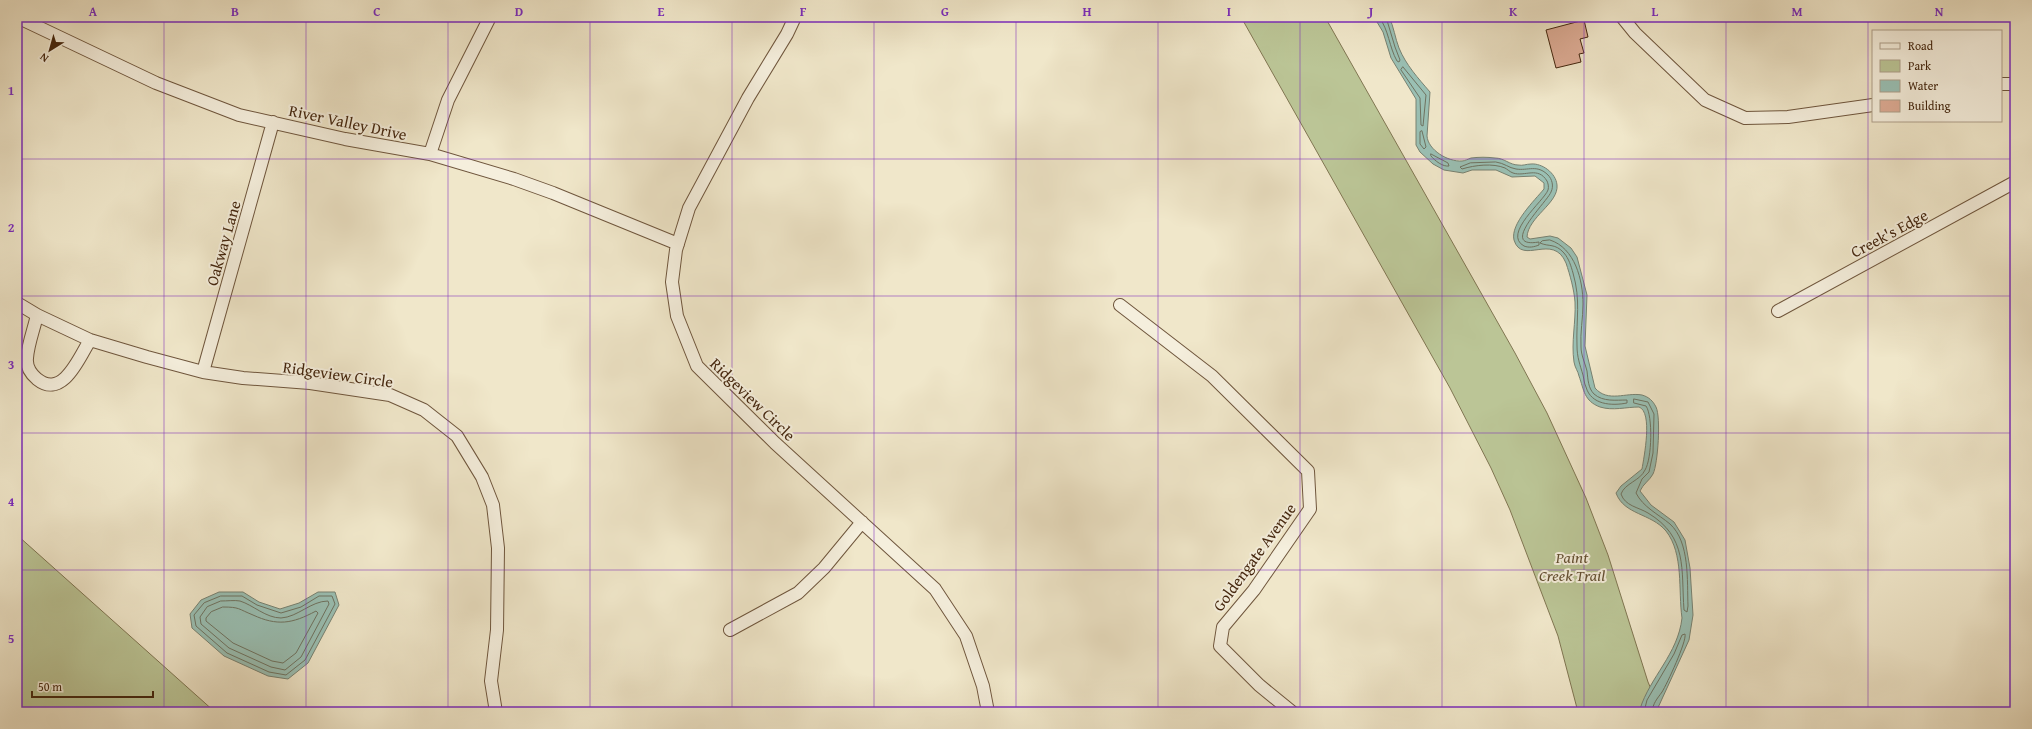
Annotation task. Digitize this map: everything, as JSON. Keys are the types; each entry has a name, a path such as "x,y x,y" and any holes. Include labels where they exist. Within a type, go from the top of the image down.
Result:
{"street":[{"name":"River Valley Drive","path":"17,17 156,83 239,114 352,141 430,154 547,191 678,244"},
{"path":"430,154 448,100 490,17"},
{"name":"Ridgeview Circle","path":"795,17 787,34 748,98 689,208 678,244 672,282 677,316 697,366 775,443 935,589 966,636 983,686 988,712"},
{"path":"1622,17 1640,39 1706,100 1745,118 1788,117 1872,105"},
{"path":"2002,84 2015,84"},
{"name":"Oakway Lane","path":"203,372 273,122"},
{"name":"Creek's Edge","path":"1778,311 2015,182"},
{"name":"Ridgeview Circle","path":"17,303 37,315 90,340 203,372 243,378 310,383 390,395 424,410 457,436 482,477 493,505 498,548 497,630 491,681 496,712"},
{"name":"Goldengate Avenue","path":"1120,305 1212,376 1308,471 1310,509 1254,590 1223,627 1220,646 1259,685 1292,712"},
{"path":"37,315 27,358 29,372 39,380 49,384 60,383 69,374 90,340"},
{"path":"730,630 798,593 824,568 862,522"}],"green space":[{"name":"Paint Creek Trail","path":"1241,17 1325,17 1515,353 1547,413 1586,498 1608,555 1648,682 1661,712 1578,712 1558,636 1510,510 1491,468 1450,388"},
{"path":"17,535 215,712 17,712"}],"water":[{"path":"1374,17 1389,17 1405,60 1430,92 1427,136 1428,141 1435,150 1445,157 1457,161 1486,157 1498,158 1515,165 1540,165 1548,170 1554,177 1557,185 1556,192 1549,204 1532,223 1527,237 1530,239 1550,236 1558,238 1571,248 1577,257 1587,295 1585,346 1595,388 1606,395 1611,396 1642,395 1654,403 1656,407 1658,412 1659,430 1655,469 1652,476 1640,491 1651,505 1674,522 1685,540 1690,568 1693,615 1689,640 1656,712 1640,712 1640,709 1650,686 1670,654 1679,631 1682,618 1676,550 1672,540 1660,525 1625,506 1616,493 1621,486 1642,469 1646,445 1646,417 1639,407 1615,409 1600,407 1591,402 1585,394 1574,362 1573,347 1575,302 1572,282 1566,263 1560,254 1554,250 1524,250 1518,247 1514,240 1514,234 1519,220 1544,189 1544,183 1535,176 1512,177 1496,170 1472,170 1463,173 1444,170 1433,164 1420,152 1416,145 1416,99 1391,58 1383,32"},
{"path":"219,592 243,592 259,602 280,609 299,603 318,592 335,592 339,605 308,663 288,679 268,676 224,656 192,628 190,614 201,600"}],"building":[{"path":"1584,20 1588,37 1580,39 1584,53 1579,54 1581,62 1556,68 1546,30"}]}
